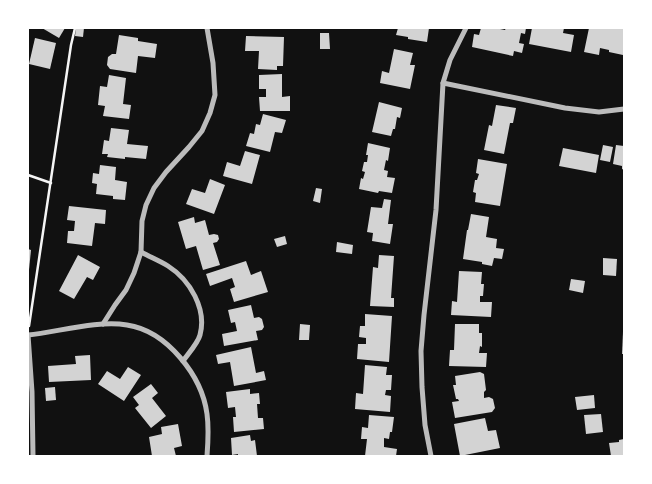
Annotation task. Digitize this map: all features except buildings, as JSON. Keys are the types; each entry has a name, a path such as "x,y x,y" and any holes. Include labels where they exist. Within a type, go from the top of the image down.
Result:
{"street":[{"path":"103,324 126,290 134,273 141,252 142,221 146,205 154,188 202,131 210,113 215,95 213,63 206,28"},
{"path":"431,456 425,426 421,351 436,210 442,83 450,60 466,28"},
{"path":"442,83 565,108 599,112 624,109"},
{"path":"141,252 170,267 186,283 198,301 202,318 200,337 183,361"},
{"path":"33,456 32,392 28,335 103,324 128,325 148,332 167,345 183,361 201,390 207,414 207,456"}],"path":[{"path":"28,335 75,28"},
{"path":"28,175 51,183"}]}
